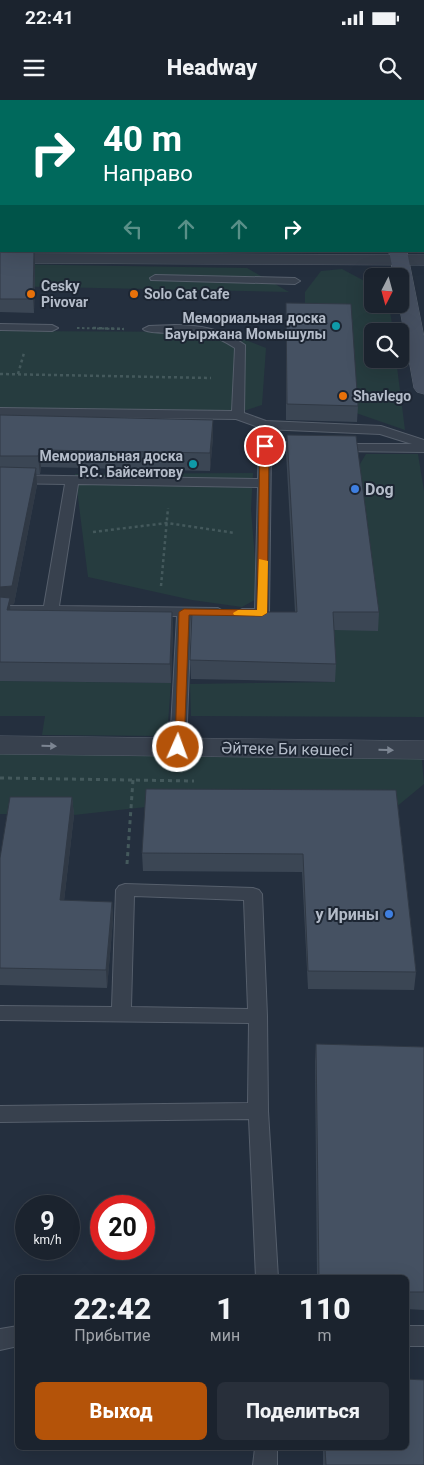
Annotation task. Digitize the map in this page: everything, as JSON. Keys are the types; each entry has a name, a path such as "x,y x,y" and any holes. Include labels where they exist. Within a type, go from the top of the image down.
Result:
{"main road":[{"path":"399,256 424,388"}],"street":[{"path":"0,258 280,259 399,256 424,260"},
{"name":"Әйтеке Би көшесі","path":"0,745 424,750"}],"lane":[{"path":"279,280 280,259"},
{"path":"155,278 295,281"},
{"path":"0,327 52,328"},
{"path":"149,329 191,328 227,336 241,347 238,414"},
{"path":"0,412 238,414 264,425 381,430 424,446"},
{"path":"0,610 262,613 265,446 424,446"},
{"path":"0,479 264,483"},
{"path":"51,610 72,480"},
{"path":"178,747 184,612"},
{"path":"120,1015 125,890 253,894 258,1016 258,1111 268,1275"},
{"path":"0,1013 258,1016"},
{"path":"0,1114 258,1111"},
{"path":"0,1340 5,1337 15,1336"},
{"path":"409,1336 424,1336"},
{"path":"265,1465 266,1450"}],"path":[{"path":"52,328 149,329"},
{"path":"0,374 239,379"},
{"path":"159,612 171,482"},
{"path":"64,535 167,523 263,537"},
{"path":"125,890 133,780"}],"green space":[{"path":"0,264 247,268 289,292 0,286"},
{"path":"342,269 364,281 364,313 390,313 392,323 364,323 364,368 397,368 405,430 356,413 305,319 305,292 321,271"},
{"path":"0,331 225,332 266,348 262,405 218,419 0,417"},
{"path":"366,454 418,454 424,491 424,717 191,716 190,684 335,682 332,639 357,469"},
{"path":"253,473 251,509 258,598 242,607 192,600 88,577 75,474"},
{"path":"0,681 171,683 167,736 42,735 45,716 0,716"},
{"path":"0,746 421,750 424,784 395,808 146,807 74,815 0,814"}],"building":[{"path":"0,252 34,252 33,299 0,299"},
{"path":"286,303 351,304 358,406 287,404"},
{"path":"0,415 213,420 210,453 40,450 38,456 0,456"},
{"path":"287,435 356,436 379,612 333,612 336,664 190,660 192,612 297,612"},
{"path":"0,467 36,468 12,586 0,587"},
{"path":"0,597 10,598 7,610 172,612 170,664 0,662"},
{"path":"146,789 396,790 416,972 308,971 303,854 142,853"},
{"path":"10,797 72,797 60,900 112,902 106,970 0,968 0,858"},
{"path":"316,1044 424,1047 424,1292 409,1292 409,1275 319,1275"},
{"path":"409,1379 424,1380 424,1465 326,1465 325,1450 409,1450"}],"slow traffic":[{"path":"238,613 262,613 263,561"}],"place":[{"name":"Cesky Pivovar","path":"31,294"},
{"name":"Solo Cat Cafe","path":"134,294"},
{"name":"Мемориальная доска Бауыржана Момышулы","path":"336,326"},
{"name":"Shavlego","path":"343,396"},
{"name":"Мемориальная доска Р.С. Байсеитову","path":"193,464"},
{"name":"Dog","path":"355,489"},
{"name":"у Ирины","path":"389,914"}],"route":[{"path":"178,747 184,612 262,613 265,446"}]}
